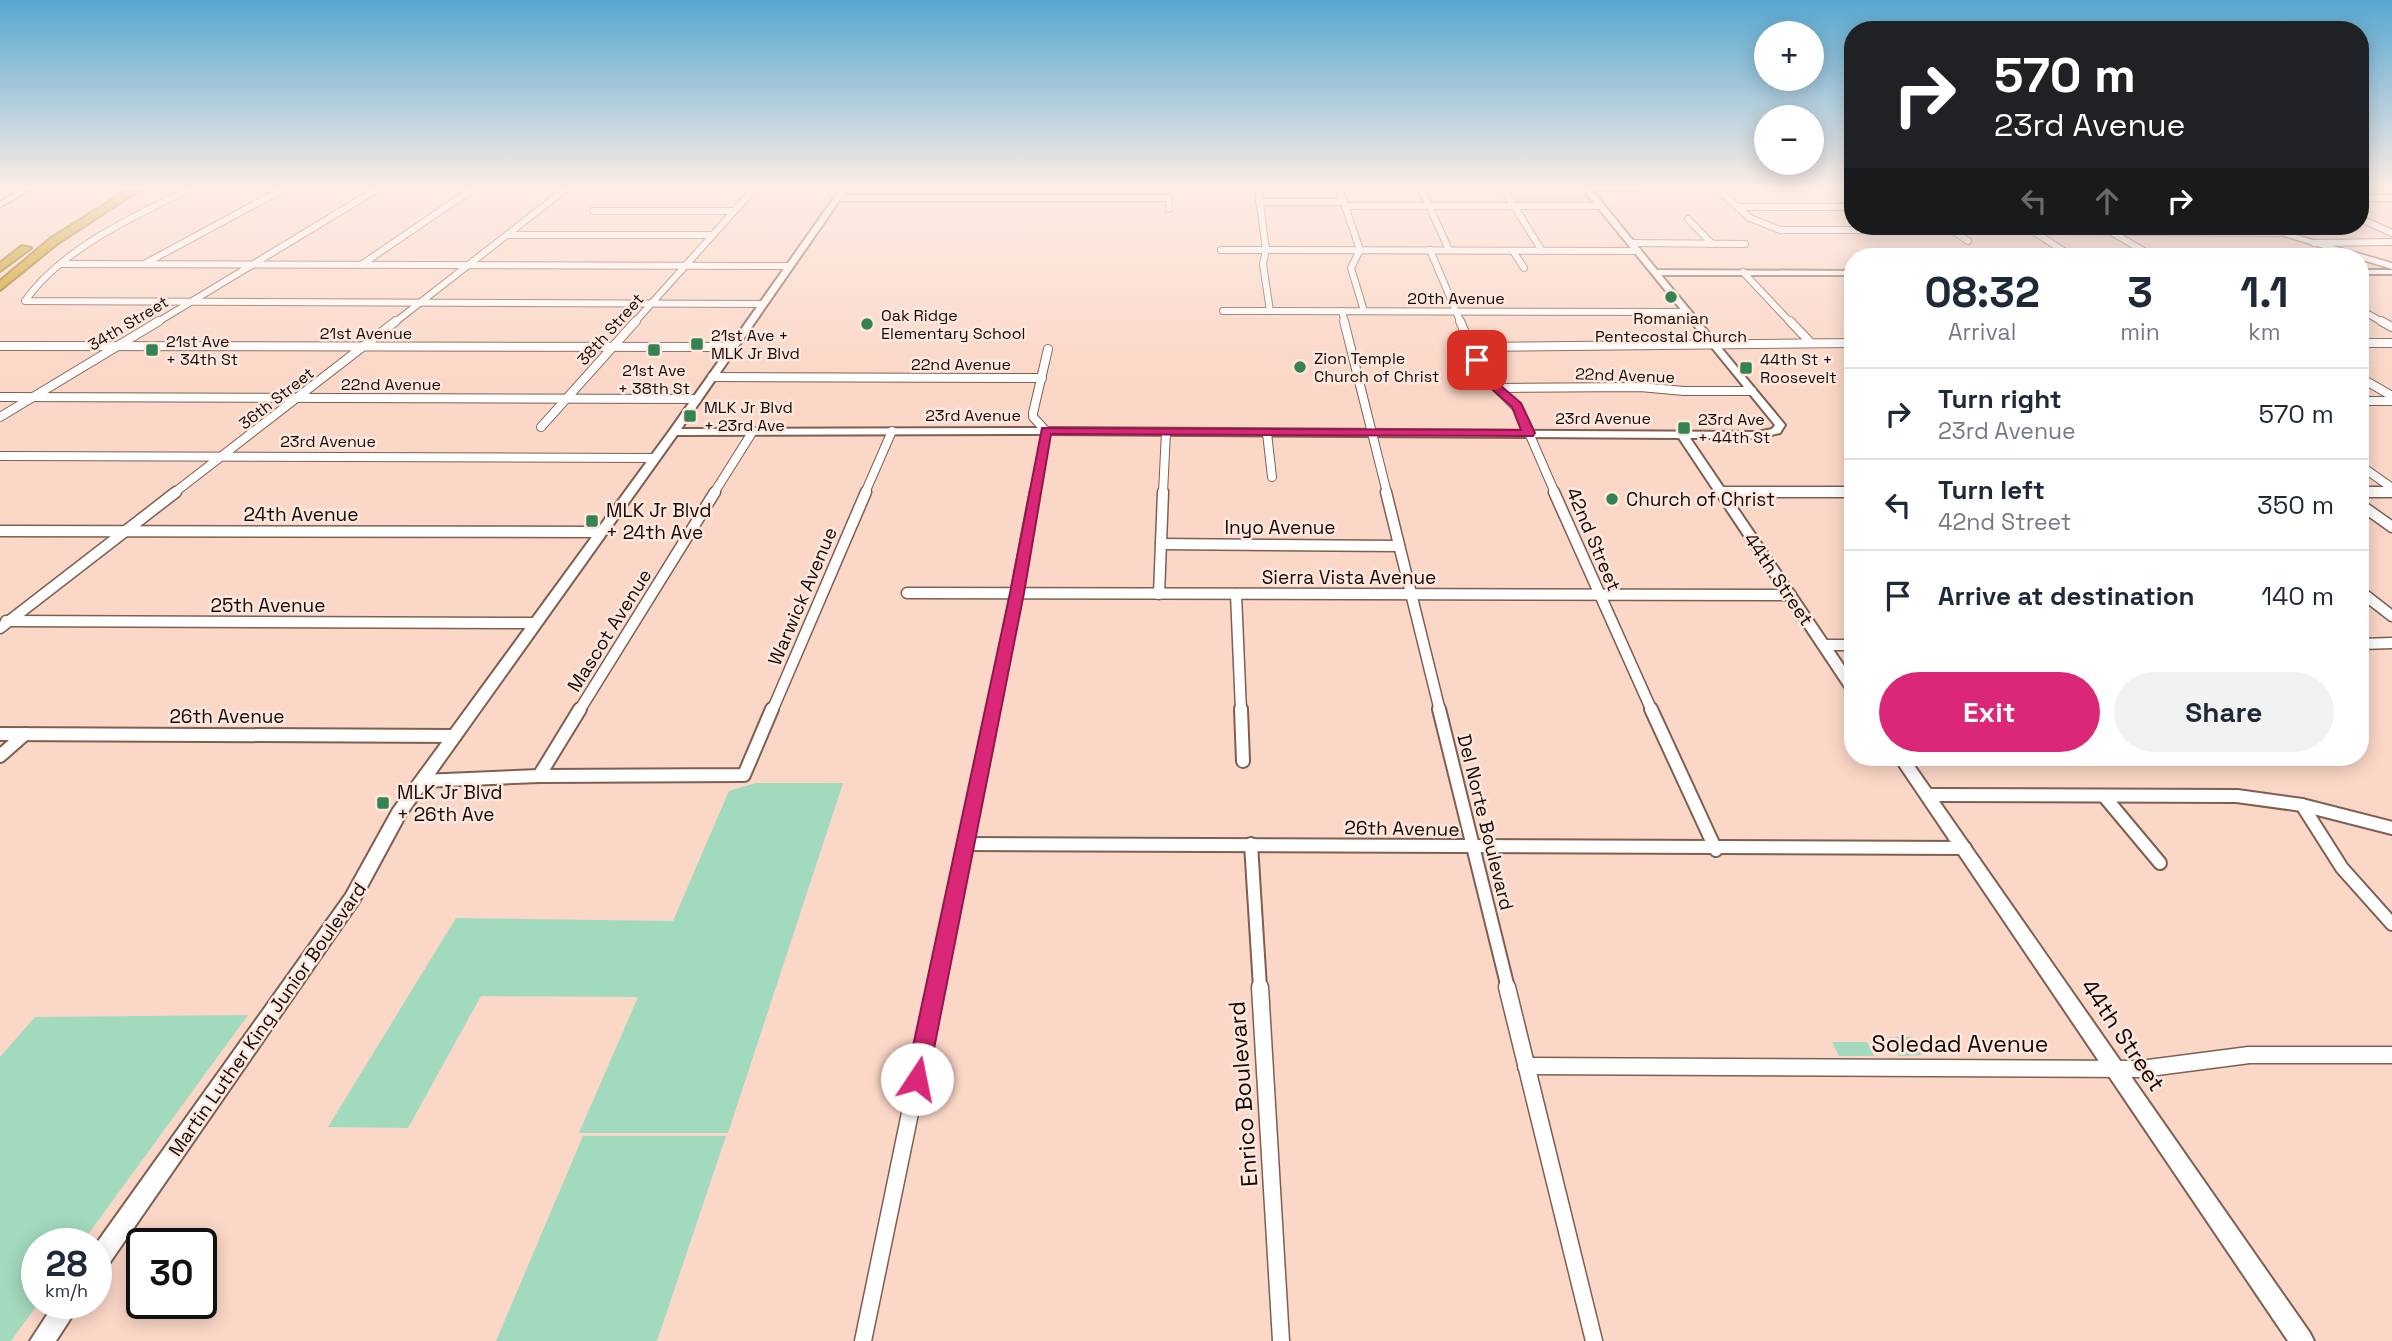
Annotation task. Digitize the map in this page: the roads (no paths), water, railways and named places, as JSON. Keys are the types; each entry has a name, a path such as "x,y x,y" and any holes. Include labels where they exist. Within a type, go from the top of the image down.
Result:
{"highway":[{"path":"0,268 24,251"},
{"path":"0,287 43,251"}],"main road":[{"path":"2369,259 2392,266"}],"street":[{"path":"79,251 25,301 763,303"},
{"path":"144,264 169,251"},
{"name":"34th Street","path":"0,417 277,251"},
{"path":"361,265 382,251"},
{"name":"36th Street","path":"3,623 127,531 487,251"},
{"name":"38th Street","path":"541,427 699,251"},
{"name":"Martin Luther King Junior Boulevard","path":"112,1240 354,898 388,832 422,781 674,432 800,251"},
{"path":"1266,251 1263,264 1270,311"},
{"path":"1360,251 1351,268 1364,311"},
{"name":"42nd Street","path":"1430,251 1482,373 1517,406 1599,596 1716,850"},
{"path":"1486,251 1552,251"},
{"path":"1513,251 1524,268"},
{"path":"1638,251 1752,391"},
{"path":"62,264 790,265"},
{"path":"1656,272 1844,272"},
{"path":"1743,272 1811,343"},
{"path":"2369,272 2392,272"},
{"name":"20th Avenue","path":"1223,311 1456,312 1539,309 1688,312"},
{"name":"Del Norte Boulevard","path":"1342,311 1594,1341"},
{"path":"2369,314 2392,327"},
{"path":"1471,347 1844,343"},
{"path":"2369,343 2392,343"},
{"name":"21st Avenue","path":"0,346 733,347"},
{"path":"863,1341 1017,593 1046,430 1033,417 1048,349"},
{"name":"22nd Avenue","path":"712,377 1042,378"},
{"path":"2369,383 2392,396"},
{"name":"22nd Avenue","path":"1497,387 1640,387 1684,391 1752,391"},
{"name":"23rd Avenue","path":"674,432 1046,430 1758,435 1776,431 1780,425 1752,391"},
{"name":"22nd Avenue","path":"0,397 697,398"},
{"path":"2369,401 2392,401"},
{"name":"Mascot Avenue","path":"539,776 753,431"},
{"name":"Warwick Avenue","path":"539,776 744,775 892,431"},
{"path":"1159,594 1166,432"},
{"path":"1267,433 1272,477"},
{"name":"44th Street","path":"1682,434 1844,676"},
{"name":"23rd Avenue","path":"0,456 655,458"},
{"path":"2369,472 2392,490"},
{"path":"2369,491 2392,490"},
{"path":"1720,492 1844,492"},
{"path":"2369,511 2392,527"},
{"name":"24th Avenue","path":"0,531 601,532"},
{"name":"Inyo Avenue","path":"1161,544 1399,546"},
{"name":"Sierra Vista Avenue","path":"907,593 1791,595"},
{"path":"1236,594 1243,761"},
{"path":"2369,598 2392,616"},
{"name":"25th Avenue","path":"3,623 536,623"},
{"path":"2369,644 2392,643"},
{"path":"1823,645 1844,645"},
{"name":"26th Avenue","path":"0,734 455,736"},
{"path":"0,756 25,734"},
{"name":"44th Street","path":"1907,766 2302,1341"},
{"path":"422,781 539,776"},
{"path":"1929,796 2237,796 2302,804 2392,828"},
{"path":"2104,796 2160,863"},
{"path":"2302,804 2328,852 2392,924"},
{"name":"26th Avenue","path":"965,844 1251,844 1472,849 1716,850 1965,848"},
{"name":"Enrico Boulevard","path":"1251,844 1281,1341"},
{"name":"Soledad Avenue","path":"1526,1066 2141,1069 2249,1055 2392,1055"},
{"path":"42,1341 57,1319"}],"place":[{"name":"Romanian Pentecostal Church","path":"1671,297"},
{"name":"Oak Ridge Elementary School","path":"867,324"},
{"name":"21st Ave + MLK Jr Blvd","path":"697,344"},
{"name":"21st Ave + 34th St","path":"152,350"},
{"name":"21st Ave + 38th St","path":"654,350"},
{"name":"Zion Temple Church of Christ","path":"1300,367"},
{"name":"44th St + Roosevelt","path":"1746,368"},
{"name":"MLK Jr Blvd + 23rd Ave","path":"690,416"},
{"name":"23rd Ave + 44th St","path":"1684,428"},
{"name":"Church of Christ","path":"1612,499"},
{"name":"MLK Jr Blvd + 24th Ave","path":"592,521"},
{"name":"MLK Jr Blvd + 26th Ave","path":"383,803"}]}
